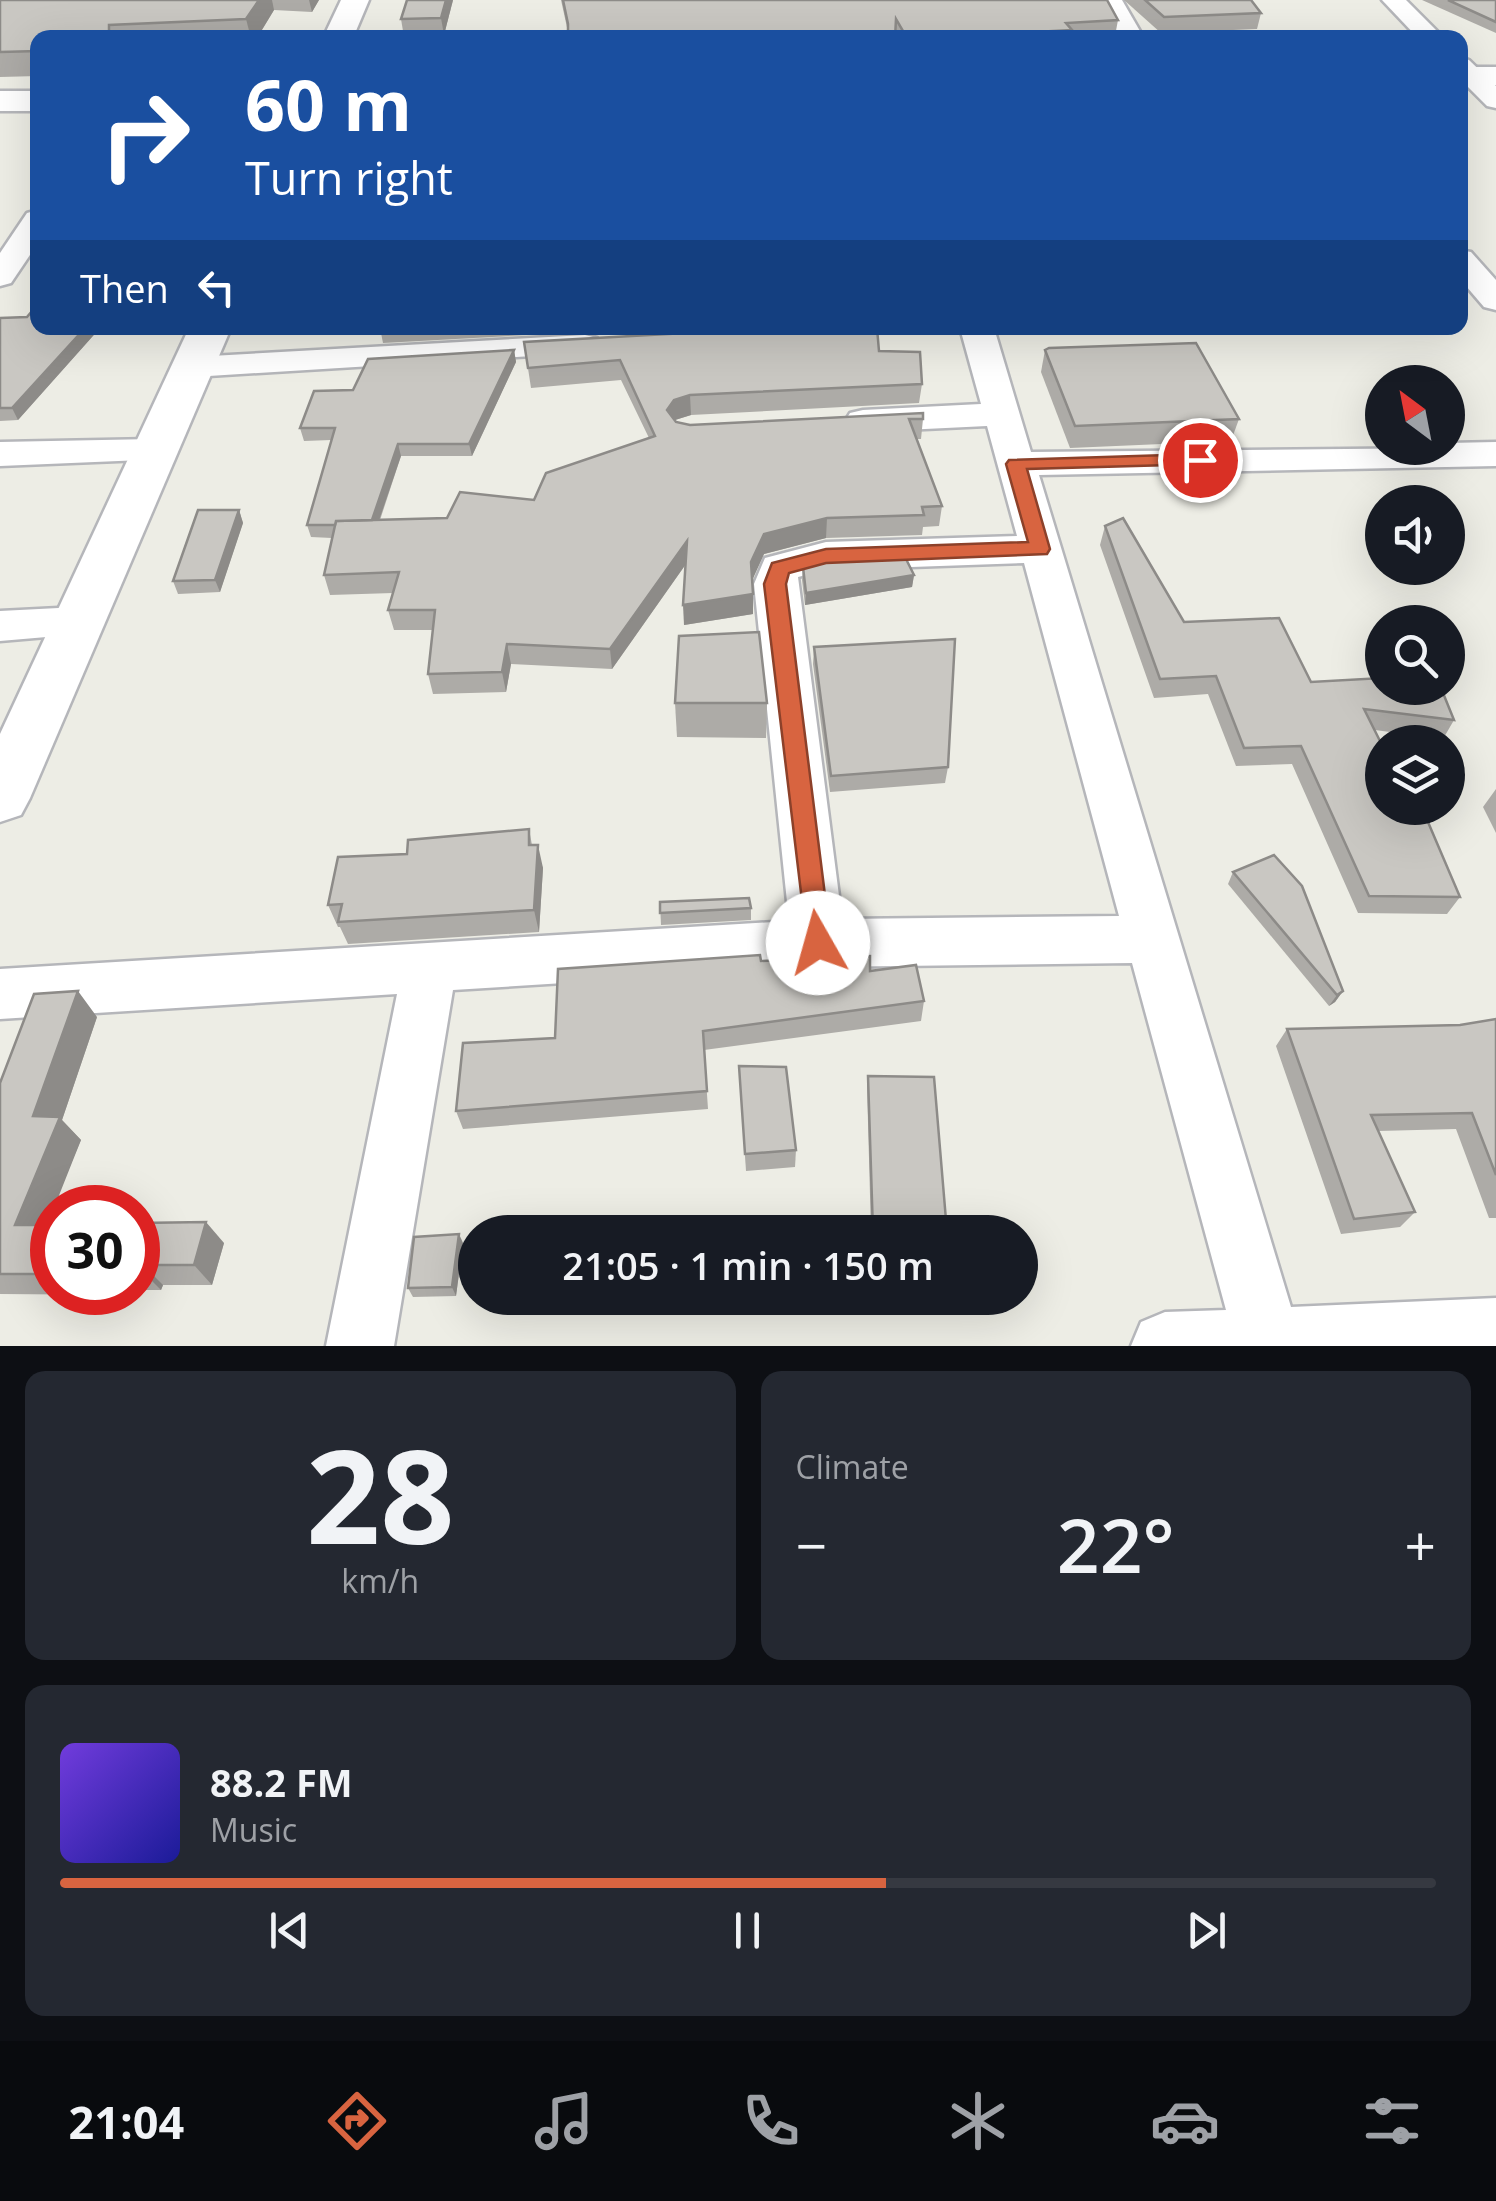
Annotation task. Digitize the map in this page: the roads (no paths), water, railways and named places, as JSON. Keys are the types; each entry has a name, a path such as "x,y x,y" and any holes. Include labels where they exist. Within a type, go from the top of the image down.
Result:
{"street":[{"path":"342,30 356,0"},
{"path":"1111,0 1128,30"},
{"path":"1393,0 1424,30"},
{"path":"1472,73 1496,100"},
{"path":"0,101 30,100"},
{"path":"0,276 30,231"},
{"path":"1468,268 1496,300"},
{"path":"979,335 1268,1341"},
{"path":"0,798 202,348 624,343"},
{"path":"827,423 1001,414"},
{"path":"0,454 154,451"},
{"path":"1016,464 1496,454"},
{"path":"818,943 775,584 780,568 826,556 1040,549"},
{"path":"0,626 78,622"},
{"path":"0,994 818,943 1152,939"},
{"path":"360,1346 430,967"},
{"path":"1165,1346 1496,1331"}]}
